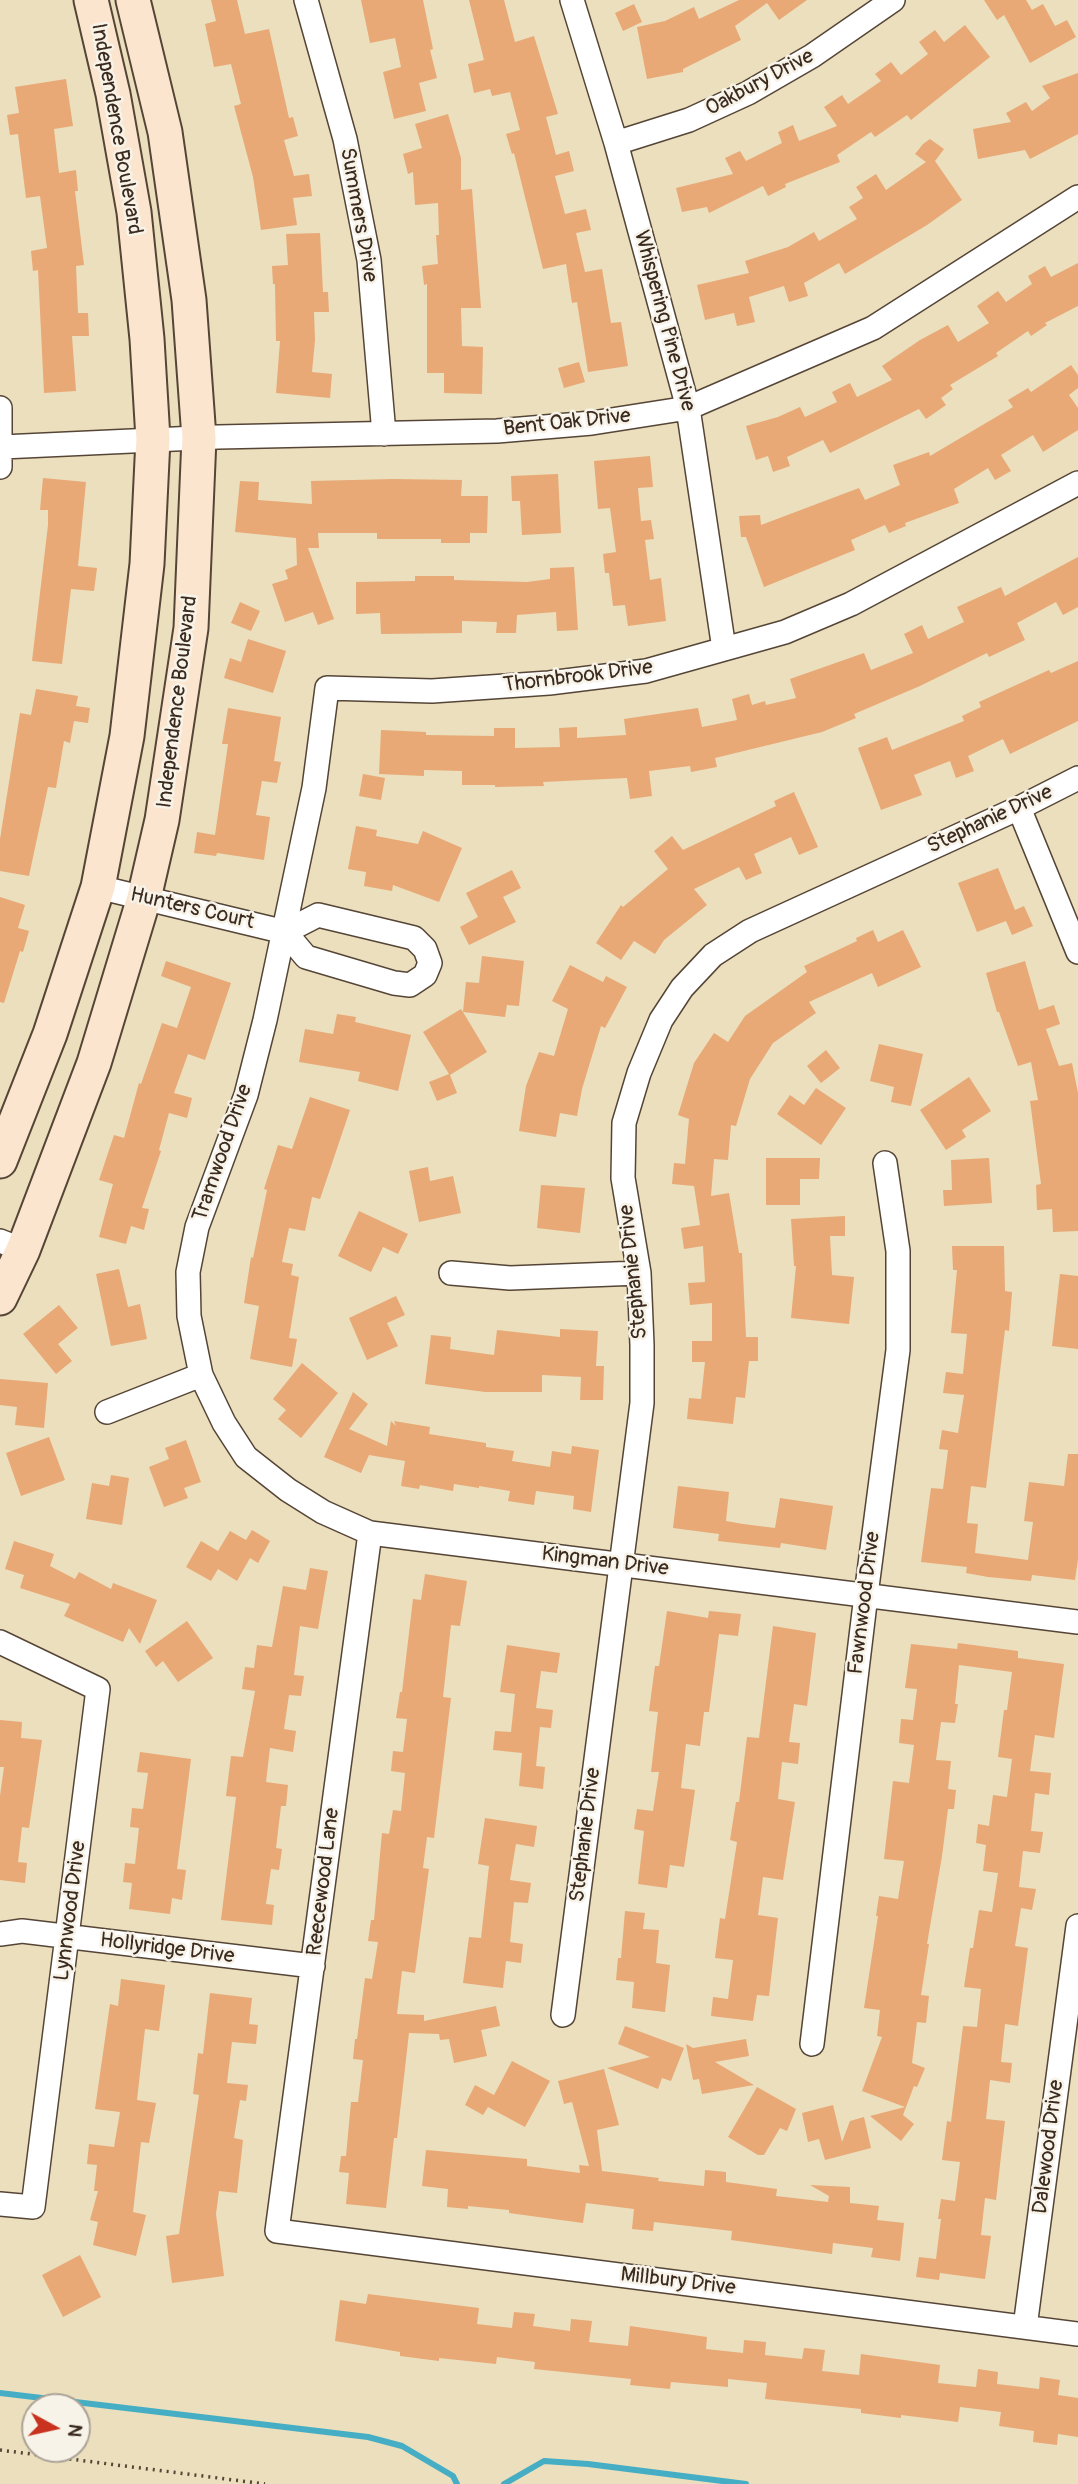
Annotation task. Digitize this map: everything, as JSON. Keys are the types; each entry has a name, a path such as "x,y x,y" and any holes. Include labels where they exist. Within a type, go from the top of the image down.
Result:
{"main road":[{"name":"Independence Boulevard","path":"0,1161 50,1034 98,887 127,736 147,564 153,439 147,339 134,212 113,94 92,0"},
{"name":"Independence Boulevard","path":"0,1298 11,1245 94,1063 144,898 162,820 191,628 199,438 189,300 165,132 133,0"}],"street":[{"name":"Summers Drive","path":"306,0 345,139 369,260 384,434"},
{"name":"Whispering Pine Drive","path":"572,0 616,144 688,408 724,649"},
{"name":"Oakbury Drive","path":"616,144 689,120 748,93 812,56 893,0"},
{"name":"Bent Oak Drive","path":"1,457 153,439 497,431 592,423 688,408 873,328 1078,197"},
{"path":"0,408 1,457"},
{"name":"Thornbrook Drive","path":"285,932 314,788 327,688 432,691 549,683 646,671 785,632 851,604 1078,483"},
{"name":"Stephanie Drive","path":"563,2015 642,1403 639,1273 623,1178 624,1123 639,1073 661,1020 682,988 713,955 750,931 1019,808 1078,778"},
{"path":"1019,808 1078,952"},
{"name":"Hunters Court","path":"98,887 285,932"},
{"path":"318,915 414,938 425,949 430,963 425,975 410,985 394,984 306,957 285,932 318,915"},
{"name":"Tramwood Drive","path":"201,1375 189,1316 188,1272 192,1250 197,1227 246,1094 285,932"},
{"name":"Fawnwood Drive","path":"812,2044 898,1350 898,1251 885,1163"},
{"path":"450,1273 510,1278 639,1273"},
{"path":"107,1412 201,1375"},
{"name":"Kingman Drive","path":"201,1375 223,1423 246,1457 288,1490 323,1512 370,1533 1078,1622"},
{"name":"Reecewood Lane","path":"277,2231 370,1533"},
{"name":"Lynnwood Drive","path":"0,1642 98,1689 33,2207 0,2204"},
{"name":"Hollyridge Drive","path":"0,1922 11,1933 68,1937 313,1966"},
{"name":"Dalewood Drive","path":"1026,2327 1078,1926"},
{"name":"Millbury Drive","path":"277,2231 1078,2334"}],"path":[{"path":"0,2450 265,2484"}],"building":[{"path":"211,0 237,0 245,34 269,29 289,118 293,117 298,136 284,140 294,176 309,174 312,196 293,198 297,225 261,230 253,177 234,106 241,104 231,64 214,67 205,24 216,21"},
{"path":"361,0 423,0 437,78 419,83 426,111 394,119 383,72 401,67 395,38 370,43"},
{"path":"469,0 504,0 515,42 534,36 558,114 546,117 556,155 569,151 574,171 555,176 565,214 586,209 591,230 576,233 585,272 602,269 611,323 621,322 628,366 588,372 577,302 572,303 566,264 543,269 514,153 512,154 506,134 520,130 510,92 492,96 490,89 474,93 468,64 484,60"},
{"path":"739,0 807,0 779,20 767,3 735,26 741,40 683,69 683,72 647,79 637,27 665,21 694,7 699,19"},
{"path":"984,0 1026,0 1032,10 1043,4 1055,26 1067,20 1076,37 1030,63 1004,15 997,20"},
{"path":"634,4 642,22 623,31 615,13"},
{"path":"965,25 990,57 911,120 907,115 875,137 871,132 837,155 840,162 785,184 786,187 768,196 763,186 709,213 707,207 682,212 676,188 733,174 725,158 740,151 746,161 782,143 778,132 793,125 799,141 837,126 824,107 842,95 848,104 881,81 875,74 891,62 901,75 928,54 919,42 935,30 944,42"},
{"path":"1078,73 1078,134 1030,159 1025,150 978,159 973,129 1011,122 1006,113 1026,102 1032,111 1050,98 1042,86"},
{"path":"66,79 73,126 54,129 59,173 76,170 78,191 75,191 84,265 76,266 78,313 88,313 89,336 72,336 76,391 44,393 38,270 33,271 31,251 47,248 40,196 26,198 18,134 10,135 7,115 19,113 15,87"},
{"path":"448,114 461,158 461,190 472,189 481,308 461,308 462,346 483,347 482,394 444,393 444,373 427,373 427,284 424,285 422,266 438,264 438,203 415,205 413,172 408,174 403,154 422,148 415,124"},
{"path":"930,139 944,149 935,161 962,200 927,225 845,274 839,263 804,283 808,296 789,302 784,286 749,297 755,322 737,326 734,313 705,320 697,285 749,273 745,261 788,247 814,232 819,241 857,219 849,207 863,198 856,187 876,174 886,190 926,162 915,154"},
{"path":"320,233 323,292 328,292 329,312 314,312 312,372 332,374 330,398 276,393 280,341 276,341 272,266 288,265 286,234"},
{"path":"1078,263 1078,306 1045,323 1047,325 1031,336 1028,331 996,353 998,356 950,385 953,389 941,398 946,405 926,419 919,409 830,453 823,440 787,457 790,466 773,472 768,456 756,460 746,426 778,417 800,407 805,417 837,402 832,392 850,383 857,397 892,380 882,366 920,340 948,325 958,342 989,323 977,306 998,291 1006,302 1032,284 1028,276 1045,266 1051,277"},
{"path":"579,362 585,382 564,388 558,368"},
{"path":"1071,365 1078,375 1078,388 1069,395 1078,408 1078,430 1043,452 1033,435 1001,455 1011,471 995,480 988,468 954,489 959,503 905,523 906,526 889,533 885,525 851,540 855,550 764,587 746,537 741,537 739,516 760,515 761,525 859,488 865,500 900,485 893,465 929,452 930,456 1013,407 1008,400 1028,388 1031,392"},
{"path":"650,456 653,487 638,488 641,521 651,520 654,539 645,540 650,580 661,578 666,621 628,626 625,605 613,606 609,573 605,573 603,554 616,552 610,508 598,509 594,461"},
{"path":"558,474 561,533 522,535 520,501 512,501 511,476"},
{"path":"43,478 86,482 78,566 97,568 94,591 71,589 62,664 32,661 48,525 48,510 40,510"},
{"path":"462,480 461,496 488,496 487,533 470,533 470,543 441,543 441,539 377,539 377,533 318,533 319,548 308,548 334,619 318,625 313,612 285,622 272,584 288,579 285,570 297,565 296,538 235,532 240,481 259,482 258,500 312,504 311,481"},
{"path":"1078,557 1078,607 1063,615 1056,602 1017,623 1025,640 989,657 987,653 854,714 856,718 822,732 715,758 717,767 691,772 690,766 649,771 652,796 630,799 627,778 543,782 544,786 495,787 462,785 462,771 424,770 424,776 379,774 381,730 426,732 426,735 494,736 494,728 515,728 515,748 560,747 559,728 577,727 577,738 626,735 624,719 698,708 702,727 737,720 732,699 749,694 752,705 765,701 766,705 796,698 790,679 864,653 871,670 913,653 904,634 922,625 928,639 964,622 957,607 1001,587 1005,596"},
{"path":"574,567 578,630 557,631 556,612 517,615 516,633 496,633 497,622 462,621 462,633 381,634 380,613 356,614 356,582 415,581 415,576 454,576 454,580 527,582 550,579 550,568"},
{"path":"240,602 260,611 251,631 231,623"},
{"path":"248,639 286,651 273,693 224,678 230,658 241,662"},
{"path":"1078,661 1078,721 1010,754 1003,739 968,756 974,771 956,778 950,761 914,775 922,795 881,810 858,748 887,737 892,750 964,721 962,716 981,707 979,702 1049,670 1051,673"},
{"path":"36,689 78,696 76,706 90,708 88,723 74,721 70,743 64,741 56,788 48,787 29,876 0,871 0,839 20,713 31,715"},
{"path":"228,708 281,717 274,761 281,762 277,783 262,781 256,815 270,817 264,860 217,853 216,856 194,853 197,832 215,835 228,744 222,744"},
{"path":"363,774 385,778 381,800 359,796"},
{"path":"794,792 818,847 799,855 791,837 754,854 762,873 746,880 739,867 694,889 707,905 664,940 655,954 634,941 621,960 596,943 621,905 623,907 668,869 654,851 672,836 683,850 776,806 774,801"},
{"path":"356,826 377,830 376,836 418,844 423,831 462,848 439,902 393,885 392,891 364,886 366,872 348,869"},
{"path":"998,868 1015,910 1024,906 1033,926 1012,935 1006,921 977,932 958,883"},
{"path":"512,870 521,888 503,897 516,922 469,945 460,927 478,917 466,893"},
{"path":"0,897 25,905 18,928 29,931 4,1003 0,1002"},
{"path":"873,930 878,942 903,930 921,967 878,987 872,973 809,1002 816,1013 773,1043 750,1079 736,1126 731,1125 728,1160 714,1159 711,1196 729,1193 739,1253 742,1253 746,1337 758,1337 758,1361 749,1361 745,1398 736,1397 733,1424 687,1419 689,1398 701,1399 705,1362 692,1362 692,1341 712,1341 712,1303 690,1305 688,1283 705,1282 703,1246 684,1249 681,1228 700,1225 694,1186 672,1184 674,1163 685,1164 689,1119 678,1115 694,1063 714,1033 728,1042 745,1016 807,972 804,966 857,941 856,938"},
{"path":"482,956 524,961 519,1006 507,1005 505,1017 463,1012 466,982 479,983"},
{"path":"166,961 231,983 205,1060 188,1054 174,1093 192,1098 187,1118 169,1113 159,1150 161,1151 142,1208 149,1209 144,1230 131,1226 126,1244 99,1237 113,1184 99,1180 114,1135 124,1138 139,1083 141,1084 162,1023 177,1028 191,987 161,976"},
{"path":"1025,961 1039,1010 1054,1005 1060,1024 1046,1029 1059,1066 1072,1063 1078,1093 1078,1231 1053,1232 1052,1209 1037,1210 1036,1185 1041,1184 1030,1101 1038,1100 1031,1062 1018,1066 997,1012 986,973"},
{"path":"570,965 603,982 606,976 627,987 605,1028 601,1026 582,1089 577,1116 560,1113 556,1137 519,1131 526,1086 539,1052 554,1056 568,1009 552,1001"},
{"path":"461,1009 487,1052 450,1075 457,1093 437,1101 429,1082 449,1074 423,1032"},
{"path":"337,1014 356,1017 355,1022 411,1035 398,1091 358,1081 360,1072 299,1062 305,1029 333,1034"},
{"path":"879,1044 923,1054 911,1106 891,1102 894,1087 870,1081"},
{"path":"826,1050 840,1068 821,1083 807,1066"},
{"path":"969,1077 991,1111 962,1130 966,1137 946,1150 920,1110"},
{"path":"816,1088 846,1108 821,1145 777,1114 790,1095 804,1105"},
{"path":"310,1097 350,1110 320,1199 312,1197 305,1231 289,1228 282,1262 293,1264 291,1275 299,1277 289,1338 297,1339 292,1367 250,1359 259,1306 244,1303 251,1257 253,1258 267,1190 264,1189 278,1145 292,1149"},
{"path":"766,1158 820,1158 819,1179 800,1179 800,1205 766,1205"},
{"path":"989,1158 992,1203 944,1206 943,1190 952,1190 951,1160"},
{"path":"428,1167 430,1181 453,1176 461,1213 419,1222 409,1171"},
{"path":"541,1185 585,1188 580,1233 537,1228"},
{"path":"359,1211 408,1234 398,1254 383,1247 371,1272 338,1256"},
{"path":"845,1216 845,1236 830,1236 832,1275 854,1277 849,1324 791,1318 796,1266 791,1219"},
{"path":"952,1246 1004,1246 1005,1291 1012,1292 1009,1331 1005,1330 986,1488 971,1486 967,1523 978,1524 975,1553 1028,1560 1033,1522 1024,1521 1029,1482 1064,1486 1068,1454 1078,1454 1078,1559 1075,1580 1032,1575 1031,1581 988,1577 966,1573 967,1567 921,1562 931,1488 943,1489 948,1450 939,1449 942,1430 958,1433 964,1395 943,1393 946,1372 963,1374 967,1334 951,1333 957,1270 953,1270"},
{"path":"119,1269 128,1307 140,1304 147,1339 111,1346 96,1274"},
{"path":"1060,1274 1078,1276 1078,1349 1052,1346"},
{"path":"396,1296 405,1315 387,1323 398,1346 367,1360 349,1318"},
{"path":"59,1305 78,1328 58,1344 72,1361 56,1374 23,1334"},
{"path":"560,1329 598,1331 596,1366 604,1366 603,1400 580,1400 581,1377 542,1375 542,1392 485,1392 425,1384 431,1335 451,1337 450,1349 494,1355 497,1330 560,1337"},
{"path":"302,1363 338,1393 301,1438 278,1419 286,1410 273,1399"},
{"path":"0,1379 48,1383 44,1428 15,1425 17,1407 0,1405"},
{"path":"353,1392 368,1404 349,1429 387,1446 391,1421 396,1426 394,1421 430,1427 429,1434 486,1443 486,1447 514,1451 512,1461 550,1467 552,1451 571,1454 572,1446 599,1450 591,1512 573,1509 574,1496 536,1491 534,1505 508,1501 510,1491 479,1486 454,1484 453,1491 420,1485 419,1489 401,1486 405,1461 369,1455 361,1473 324,1457"},
{"path":"49,1437 65,1480 21,1496 6,1453"},
{"path":"186,1440 201,1482 184,1488 188,1498 164,1507 149,1467 169,1459 165,1448"},
{"path":"111,1475 129,1478 122,1525 86,1519 92,1483 109,1486"},
{"path":"678,1486 729,1492 726,1521 743,1524 775,1528 780,1498 833,1506 826,1550 781,1543 780,1548 718,1541 719,1534 673,1528"},
{"path":"252,1530 270,1541 258,1563 250,1558 237,1581 218,1569 211,1581 186,1567 201,1541 218,1551 230,1531 246,1540"},
{"path":"14,1541 54,1554 50,1566 75,1579 79,1572 111,1589 113,1583 157,1600 140,1644 129,1628 123,1642 64,1616 70,1604 20,1588 24,1575 5,1569"},
{"path":"310,1568 328,1571 318,1629 300,1626 294,1675 304,1676 301,1696 289,1695 284,1729 296,1731 293,1752 270,1748 266,1782 288,1785 286,1806 281,1806 276,1848 282,1849 279,1870 271,1869 266,1904 274,1905 272,1925 221,1920 236,1797 226,1796 231,1756 243,1757 255,1691 242,1689 245,1667 254,1668 257,1645 272,1647 283,1586 306,1590"},
{"path":"425,1574 467,1581 460,1626 451,1625 443,1697 451,1698 434,1838 427,1837 423,1868 429,1869 415,1973 402,1971 397,2014 424,2015 424,2021 496,2006 500,2026 481,2030 487,2056 454,2063 449,2039 440,2040 439,2034 409,2033 386,2208 346,2204 349,2173 339,2172 341,2156 346,2156 351,2102 358,2102 363,2060 353,2059 365,1978 372,1979 378,1942 368,1941 371,1920 374,1920 382,1833 389,1834 393,1810 401,1811 405,1773 391,1771 393,1751 403,1752 407,1719 396,1718 402,1692 413,1599 421,1600"},
{"path":"667,1611 708,1618 709,1611 741,1614 738,1636 719,1634 709,1712 704,1712 700,1746 686,1744 681,1788 695,1790 684,1867 670,1865 667,1888 638,1884 644,1831 634,1829 637,1809 653,1811 659,1772 651,1772 658,1712 649,1711"},
{"path":"187,1621 213,1658 178,1682 163,1661 156,1667 145,1651"},
{"path":"773,1626 816,1633 807,1706 794,1704 789,1742 800,1743 798,1764 782,1762 778,1799 795,1802 783,1880 763,1877 758,1915 778,1918 769,1996 757,1995 753,2021 711,2016 713,1997 728,1999 733,1960 715,1958 720,1918 725,1919 737,1842 730,1840 736,1802 739,1802 747,1737 759,1738"},
{"path":"958,1643 1018,1651 1018,1658 1064,1664 1054,1738 1035,1735 1030,1771 1051,1773 1049,1795 1035,1793 1031,1831 1043,1832 1040,1853 1023,1851 1019,1887 1036,1889 1032,1910 1021,1908 1015,1946 1028,1948 1018,2026 1005,2024 1001,2062 1012,2063 1010,2083 990,2080 986,2119 1005,2121 996,2200 985,2198 981,2235 991,2236 985,2279 940,2273 939,2280 916,2277 919,2257 936,2259 941,2199 955,2201 960,2162 942,2160 947,2121 951,2122 963,2026 977,2027 981,1989 964,1987 979,1910 992,1912 998,1873 983,1871 986,1845 976,1843 978,1824 989,1826 993,1795 1007,1797 1012,1759 998,1757 1012,1672 959,1665 955,1723 941,1722 936,1760 951,1761 948,1789 956,1790 954,1809 948,1809 927,1944 921,1995 929,1996 926,2023 917,2022 912,2063 925,2068 917,2087 914,2086 903,2115 914,2124 901,2141 870,2116 905,2107 862,2091 882,2037 877,2036 880,2010 864,2008 879,1896 898,1899 904,1861 884,1859 893,1781 909,1783 914,1745 899,1743 901,1719 913,1720 917,1689 905,1688 911,1644 957,1649"},
{"path":"507,1645 560,1653 557,1673 541,1671 536,1708 553,1710 551,1728 540,1727 536,1766 545,1767 543,1789 519,1786 522,1753 493,1750 495,1731 511,1732 515,1694 500,1692"},
{"path":"0,1720 22,1722 21,1738 42,1740 29,1828 22,1827 18,1862 27,1863 25,1883 0,1880 0,1796 4,1767 0,1767"},
{"path":"140,1752 191,1759 177,1869 186,1870 182,1900 172,1898 170,1914 129,1909 132,1883 123,1882 125,1863 135,1864 139,1828 130,1827 132,1808 143,1809 148,1773 137,1772"},
{"path":"485,1818 537,1826 534,1847 516,1844 510,1880 531,1883 528,1903 514,1902 510,1942 523,1944 521,1963 506,1961 503,1988 463,1983 469,1937 481,1938 489,1866 478,1864"},
{"path":"625,1911 645,1913 643,1929 659,1930 656,1963 670,1965 665,2012 632,2008 634,1982 616,1980 618,1958 621,1958"},
{"path":"121,1979 165,1985 159,2031 145,2029 137,2100 156,2103 149,2143 141,2142 133,2212 146,2215 136,2256 93,2245 98,2222 90,2220 98,2191 94,2191 97,2165 87,2164 89,2144 114,2147 120,2112 95,2109 110,2004 118,2006"},
{"path":"210,1993 252,1998 249,2024 258,2025 256,2044 232,2042 227,2083 248,2085 246,2101 240,2100 234,2138 243,2140 237,2193 219,2191 216,2214 224,2276 172,2283 166,2236 179,2234 199,2095 193,2094 198,2053 203,2054"},
{"path":"625,2026 684,2048 671,2081 662,2078 658,2089 607,2068 650,2057 618,2044"},
{"path":"746,2039 749,2056 715,2062 754,2085 702,2094 699,2079 693,2080 686,2044 693,2048"},
{"path":"512,2061 550,2081 525,2127 488,2107 483,2115 465,2105 475,2085 494,2095"},
{"path":"604,2069 619,2125 597,2130 602,2171 704,2186 705,2170 726,2172 726,2182 777,2189 776,2196 828,2202 829,2196 810,2185 850,2187 850,2203 879,2206 877,2220 904,2223 900,2261 871,2257 873,2248 833,2243 832,2254 731,2240 732,2231 654,2222 653,2231 632,2229 634,2209 586,2203 583,2223 509,2213 509,2210 447,2207 448,2189 422,2186 426,2150 527,2159 527,2166 580,2173 579,2165 589,2166 572,2102 564,2104 558,2081"},
{"path":"757,2087 796,2109 787,2131 780,2128 764,2155 758,2155 728,2137"},
{"path":"833,2105 842,2142 850,2121 864,2117 871,2148 825,2160 819,2139 808,2142 802,2113"},
{"path":"80,2255 101,2297 63,2317 42,2275"},
{"path":"368,2294 479,2308 477,2324 512,2328 514,2312 535,2314 533,2326 570,2331 571,2319 592,2321 589,2342 628,2346 630,2326 707,2337 706,2349 743,2353 744,2340 766,2342 765,2355 802,2359 804,2348 825,2350 822,2371 859,2375 861,2354 940,2365 938,2383 976,2387 978,2369 998,2372 997,2384 1039,2389 1040,2377 1060,2380 1058,2395 1078,2398 1078,2437 1058,2434 1057,2445 1033,2442 1034,2431 999,2426 1001,2412 960,2407 958,2422 901,2415 901,2418 861,2413 861,2409 765,2399 767,2383 728,2379 728,2387 671,2382 670,2389 630,2385 631,2379 534,2369 535,2362 497,2357 496,2364 439,2358 439,2361 400,2356 400,2352 335,2341 340,2300 366,2304"}],"waterway":[{"path":"0,2393 368,2437 402,2446 453,2476 457,2484"},
{"path":"504,2484 544,2461 746,2484"}]}
